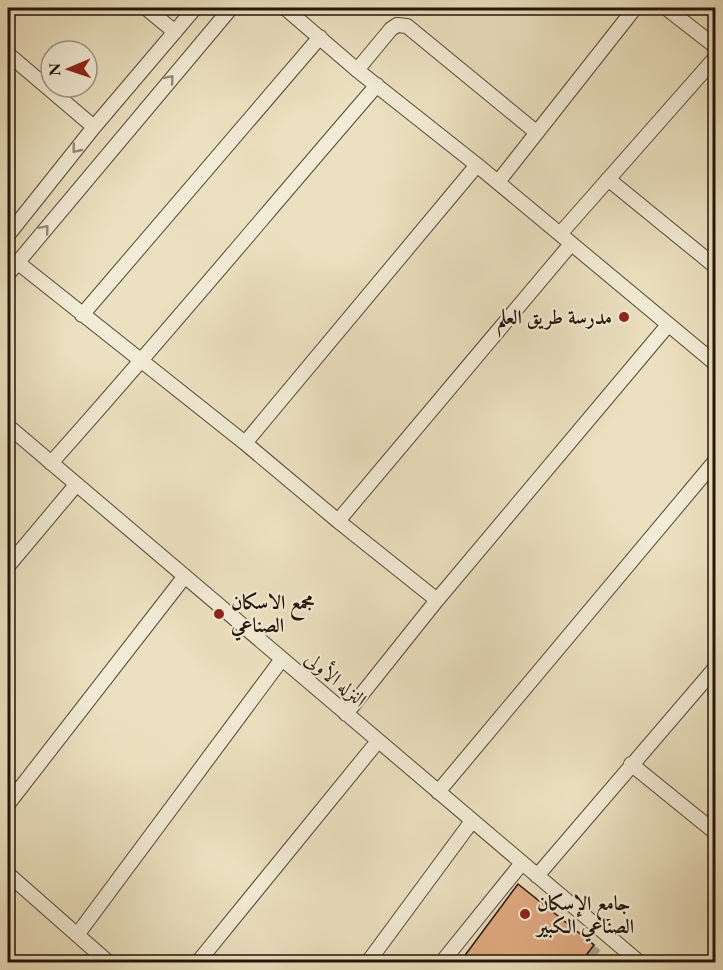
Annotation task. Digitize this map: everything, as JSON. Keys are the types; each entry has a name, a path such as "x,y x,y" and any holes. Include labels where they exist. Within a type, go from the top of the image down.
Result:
{"street":[{"path":"146,8 175,32"},
{"path":"8,235 94,127 195,8"},
{"path":"8,274 231,8"},
{"path":"285,8 357,70 498,182 668,325 714,359"},
{"path":"498,182 635,8"},
{"path":"666,8 716,47"},
{"path":"357,70 391,29 397,25 406,26 536,132"},
{"path":"82,315 320,37"},
{"path":"8,54 94,127"},
{"path":"560,234 716,57"},
{"path":"51,463 141,362 377,85"},
{"path":"245,443 477,165"},
{"path":"608,179 716,267"},
{"path":"8,211 18,221"},
{"path":"338,521 571,244"},
{"path":"17,262 245,443 437,600"},
{"path":"346,714 437,600 668,325"},
{"name":"النزله الأولى","path":"8,426 639,963"},
{"path":"438,792 716,460"},
{"path":"8,566 76,485"},
{"path":"8,804 185,576"},
{"path":"77,935 282,659"},
{"path":"537,876 714,671"},
{"path":"198,963 378,741"},
{"path":"632,764 716,833"},
{"path":"368,963 472,821"},
{"path":"442,963 522,863"},
{"path":"8,874 108,963"}],"building":[{"name":"جامع الإسكان الصناعي الكبير","path":"518,884 594,945 581,962 460,962"}],"place":[{"name":"مدرسة طريق العلم","path":"624,317"},
{"name":"مجمع الاسكان الصناعي","path":"219,614"},
{"name":"جامع الإسكان الصناعي الكبير","path":"525,914"}]}
